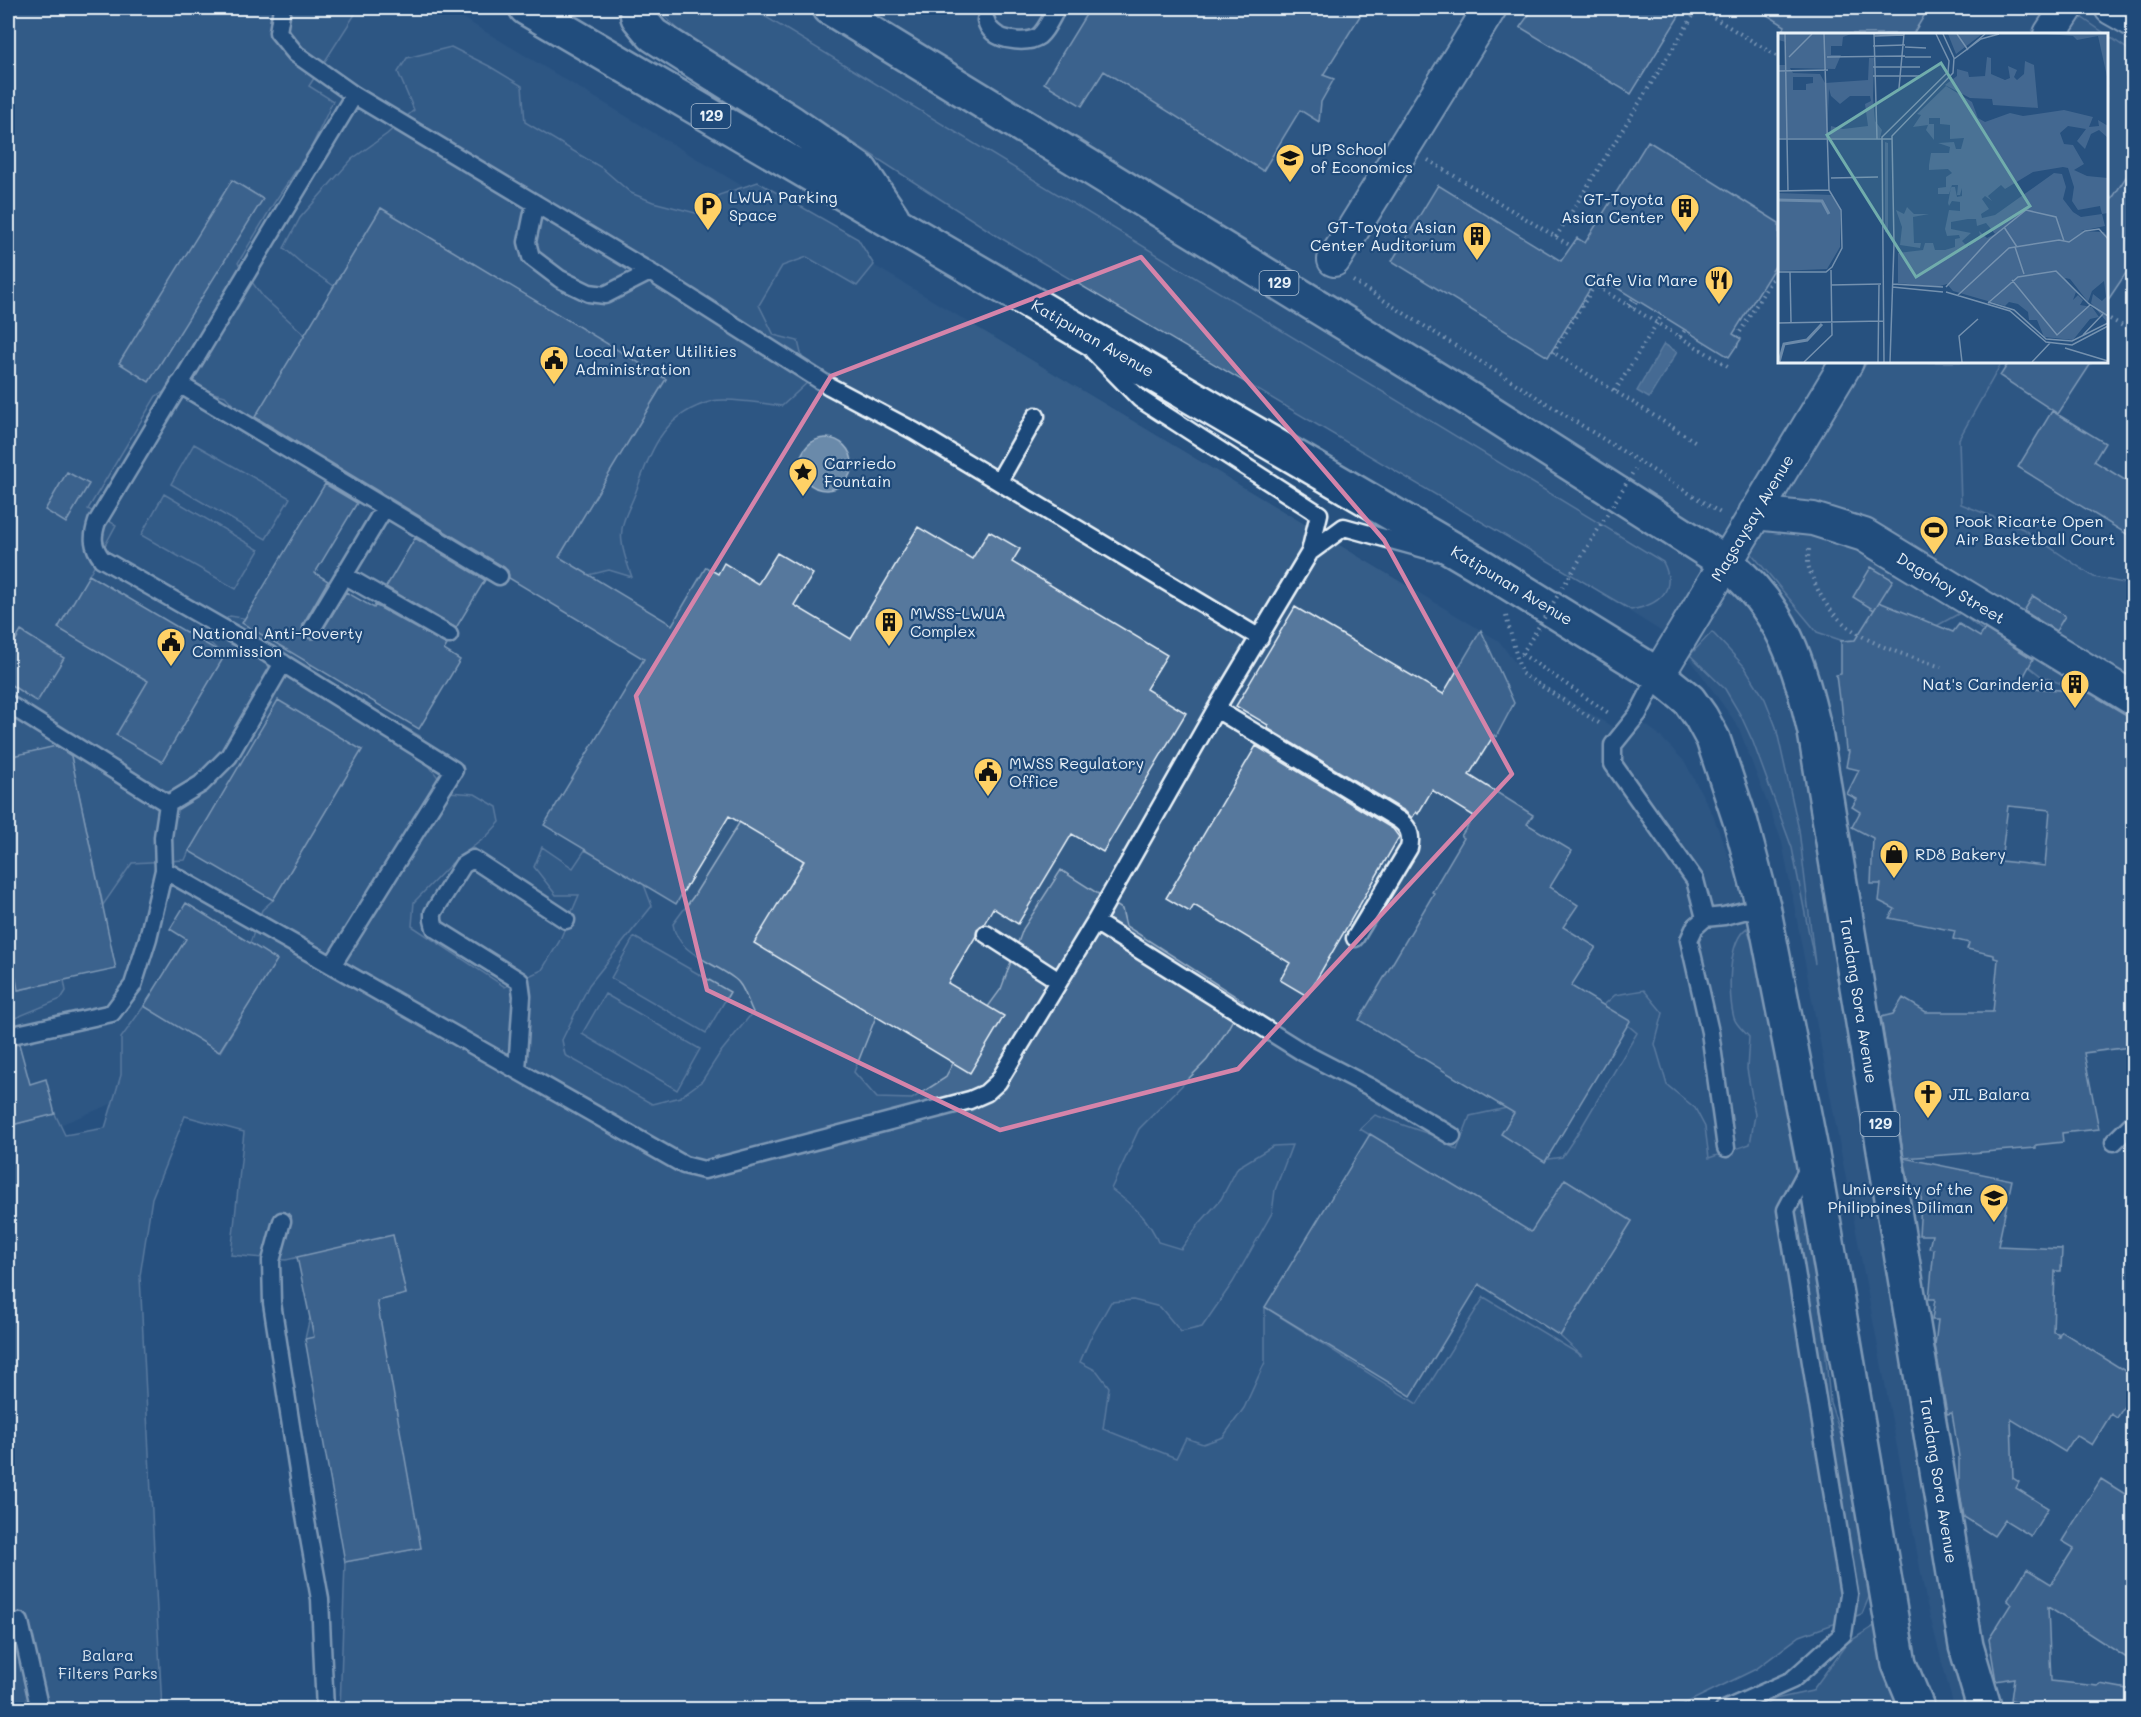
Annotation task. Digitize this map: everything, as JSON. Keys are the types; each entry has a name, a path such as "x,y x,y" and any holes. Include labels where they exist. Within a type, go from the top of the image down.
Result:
{"main road":[{"name":"Katipunan Avenue","path":"526,8 1060,318 1485,569 1658,675"},
{"path":"636,8 638,17 653,35 792,123 861,171 896,224"},
{"name":"129","path":"830,8 1465,397 1725,562"},
{"name":"Tandang Sora Avenue","path":"1725,562 1746,579 1773,613 1803,682 1815,732 1966,1646 1985,1710"},
{"name":"129","path":"1658,675 1689,700 1713,739 1742,823 1763,906 1813,1160 1899,1664 1918,1710"}],"street":[{"path":"1342,270 1405,147 1490,8"},
{"path":"2051,33 2067,8"},
{"path":"2111,8 2133,21"},
{"name":"Magsaysay Avenue","path":"1658,675 1846,363"},
{"name":"Dagohoy Street","path":"1750,521 1813,519 1864,535 2133,699"}],"lane":[{"path":"282,8 278,32 296,54 354,95 650,272 829,386 999,481 1260,638"},
{"path":"986,20 988,27 998,37 1019,40 1034,39 1041,34 1057,8"},
{"path":"333,964 454,770 282,663 102,559 94,549 93,535 97,522 354,95"},
{"path":"535,203 526,242 531,258 560,279 589,293 605,295 650,272"},
{"path":"164,870 684,1165 704,1170 970,1100 986,1093 999,1082 1310,552 1319,514 1140,399 1060,318"},
{"path":"179,384 499,576"},
{"path":"999,481 1036,416"},
{"path":"312,629 385,507"},
{"path":"1310,552 1344,527 1485,569"},
{"path":"344,575 449,635"},
{"path":"168,804 201,784 229,756 282,663"},
{"path":"1658,675 1638,714 1613,745 1613,764 1695,880 1705,918"},
{"path":"8,704 168,804"},
{"path":"1216,710 1399,820 1408,830 1409,848 1355,938"},
{"path":"8,1036 112,1013 133,985 148,938 164,870 163,837 168,804"},
{"path":"517,1070 522,996 520,981 435,928 433,913 463,865 473,859 566,920"},
{"path":"1726,1148 1710,1032 1689,940 1695,927 1705,918 1724,916 1763,906"},
{"path":"1095,921 1304,1053 1370,1087 1452,1136"},
{"path":"986,934 1059,981"},
{"path":"2114,1142 2133,1122"},
{"path":"1724,1710 1792,1680 1843,1634 1850,1594 1786,1210 1813,1160"},
{"path":"282,1221 271,1262 272,1303 320,1599 325,1710"},
{"path":"20,1622 40,1710"}],"path":[{"path":"1556,237 1698,8 1778,57"},
{"path":"1706,13 1710,8"},
{"path":"1962,14 1963,8"},
{"path":"1405,147 1571,246"},
{"path":"1342,270 1750,521"},
{"path":"1737,337 1773,278 1778,280"},
{"path":"1602,290 1607,281"},
{"path":"1696,442 1552,352 1594,285 1731,368"},
{"path":"1630,307 1635,299"},
{"path":"1615,392 1662,315"},
{"path":"2110,319 2133,332"},
{"path":"1680,337 1685,330"},
{"path":"1617,718 1522,654 1635,469"},
{"path":"1813,519 1807,565 1824,603 1847,627 1873,643 1941,667"},
{"path":"1485,569 1521,673 1610,730"}],"highlighted area":[{"path":"1141,257 1384,540 1512,774 1238,1069 1000,1130 707,990 636,696 831,376"}],"shaded area":[{"name":"MWSS-LWUA Complex","path":"199,8 446,8 1499,641 1522,672 1621,732 1632,715 1657,733 1685,762 1713,815 1735,874 1789,1158 1585,1359 1485,1297 1309,1577 689,1238 294,1030 8,1146 8,482"},
{"name":"University of the Philippines Diliman","path":"673,8 2133,8 2133,1709 1956,1710 1954,1708 1927,1605 1782,842 1738,726 1678,642"},
{"path":"1664,344 1677,352 1649,398 1637,391"},
{"name":"Carriedo Fountain","path":"821,438 831,438 845,445 852,464 845,483 831,490 821,490 811,486 804,479 800,469 800,459 804,449 811,442"}],"green space":[{"name":"Balara Filters Parks","path":"8,8 359,8 309,86 333,101 311,148 238,263 263,297 305,335 251,424 225,396 179,384 156,396 88,509 116,525 89,575 224,656 203,636 230,616 296,629 322,644 308,671 420,736 427,763 449,792 475,794 497,807 500,822 487,836 452,863 414,902 412,926 505,987 542,970 559,942 579,895 556,895 534,867 542,847 573,868 585,850 643,882 652,906 589,985 562,1040 565,1055 652,1104 680,1097 702,1081 720,1053 753,1012 738,982 681,943 673,924 693,897 751,804 813,841 765,937 879,1009 854,1072 877,1098 912,1099 945,1078 971,1030 1001,989 1023,929 1061,870 1122,909 1126,926 1243,1001 1207,1060 1139,1129 1111,1189 1144,1219 1158,1242 1181,1249 1221,1199 1238,1167 1273,1146 1292,1145 1275,1190 1272,1213 1233,1282 1202,1327 1181,1332 1160,1307 1133,1300 1111,1302 1080,1362 1097,1371 1109,1387 1103,1429 1176,1458 1186,1438 1203,1444 1223,1437 1244,1408 1265,1362 1265,1307 1417,1404 1484,1297 1582,1356 1560,1336 1632,1221 1565,1179 1530,1234 1517,1223 1360,1129 1375,1115 1432,1135 1457,1150 1470,1116 1516,1106 1512,1117 1542,1160 1562,1157 1637,1033 1604,1005 1615,995 1644,990 1663,1013 1655,1044 1667,1085 1695,1108 1705,1127 1709,1158 1750,1144 1755,1115 1747,1069 1749,1037 1738,1026 1734,1018 1730,984 1736,945 1740,935 1747,928 1770,991 1824,1334 1830,1402 1847,1454 1874,1585 1862,1614 1800,1636 1756,1669 1674,1709 340,1709 345,1562 421,1548 305,1339 310,1317 406,1294 393,1236 286,1260 231,1255 244,1132 185,1116 152,1198 140,1276 162,1709 8,1710 8,1126 55,1114 65,1135 105,1128 121,1075 121,1038 144,1006 220,1052 276,960 250,943 262,910 273,900 362,750 189,851 185,860 132,863 103,905 68,744 8,757"},
{"path":"661,8 751,8 1663,562 1667,572 1667,589 1657,600 1631,610 999,237 680,31 663,15"},
{"path":"2081,17 2105,33 2071,33"},
{"path":"2108,35 2133,53 2133,185 2108,199"},
{"path":"451,47 522,86 525,122 602,168 631,193 653,202 707,216 719,195 758,182 858,239 874,265 857,286 807,257 782,266 759,305 774,335 798,341 808,382 782,406 719,400 696,407 670,424 647,462 623,523 621,535 632,577 609,570 589,575 559,557 666,379 381,208 334,286 307,268 284,248 300,218 352,159 387,134 414,110 398,72 407,58"},
{"path":"1866,363 2001,363 1959,439 1961,504 2023,529 2094,577 2133,585 2133,711 2041,676 1960,613 1884,655 1817,632 1747,548"},
{"path":"194,444 290,498 266,539 171,484"},
{"path":"164,494 259,550 236,589 141,535"},
{"path":"1712,632 1744,666 1765,699 1776,727 1799,830 1815,964 1792,848 1753,742 1725,689 1690,655"},
{"path":"8,937 18,990 64,980 66,991 61,999 8,1021"},
{"path":"634,937 730,992 706,1033 611,978"},
{"path":"605,994 700,1049 677,1090 582,1034"},
{"path":"1879,1623 1900,1709 1758,1710 1775,1699 1812,1691 1847,1643"}],"building":[{"path":"1090,8 1365,8 1323,75 1334,79 1321,102 1319,122 1300,110 1263,171 1104,71 1082,106 1044,83"},
{"path":"1534,8 1684,8 1631,94 1520,27"},
{"path":"1756,8 1929,8 1914,33 1781,33 1785,26"},
{"path":"1648,141 1778,222 1778,262 1733,334 1741,339 1729,357 1598,276 1548,357 1392,261 1438,185 1561,261 1577,238 1585,243"},
{"path":"2133,166 2133,277 2126,273 2108,300 2108,205"},
{"path":"232,180 263,199 149,382 119,363"},
{"name":"MWSS-LWUA Complex","path":"381,208 666,379 559,557 672,625 706,567 718,574 724,563 758,584 777,553 813,574 794,605 851,639 918,527 972,559 989,531 1020,549 1012,562 1167,655 1146,689 1186,713 1103,852 1072,834 1018,924 993,908 984,924 977,929 976,936 948,983 1004,1016 970,1073 754,943 804,861 729,816 676,904 544,825 644,659 509,578 508,571 504,567 255,417"},
{"path":"2008,363 2091,363 2058,414 2000,376"},
{"path":"2052,411 2105,443 2094,461 2133,485 2133,538 2018,467"},
{"path":"67,472 89,484 66,523 45,510"},
{"path":"325,484 357,503 315,573 328,581 303,624 303,634 311,639 318,638 346,592 374,608 375,605 447,645 444,650 460,660 419,729 242,623"},
{"path":"415,538 485,580 456,628 386,587"},
{"path":"1871,567 1893,580 1874,610 1853,597"},
{"name":"National Anti-Poverty Commission","path":"89,575 225,655 162,762 116,735 148,681 58,628"},
{"path":"2033,596 2065,616 2056,631 2024,611"},
{"path":"1879,602 1953,632 1959,624 1980,637 1985,629 2033,659 2018,687 2088,692 2133,717 2133,1026 2127,1027 2130,1047 2084,1053 2099,1129 2062,1133 2063,1142 2036,1145 2036,1148 1904,1158 1881,1017 1893,1014 1903,998 1926,1012 1993,1012 1998,959 1994,958 1994,955 1967,949 1969,943 1953,939 1955,931 1889,918 1895,909 1879,901 1881,884 1871,884 1873,838 1852,827 1860,812 1852,807 1857,799 1847,794 1859,770 1846,767 1849,751 1846,750 1836,675 1841,674 1841,641 1855,640","holes":["2008,806 2050,810 2045,866 2001,861"]},
{"path":"1295,607 1443,694 1481,630 1514,703 1496,737 1494,735 1469,775 1533,815 1527,824 1572,851 1550,887 1578,905 1563,927 1596,947 1571,986 1630,1021 1545,1162 1501,1134 1514,1113 1359,1020 1434,893 1432,892 1464,838 1461,836 1474,816 1432,790 1418,814 1416,812 1412,818 1405,811 1267,728 1268,725 1236,706"},
{"path":"21,631 64,658 37,702 8,683 8,653"},
{"path":"278,700 362,750 273,900 189,851"},
{"path":"56,746 71,756 116,969 18,990 8,937 8,757"},
{"path":"1256,746 1393,829 1399,837 1307,996 1280,980 1290,963 1194,905 1190,912 1166,898"},
{"path":"186,903 277,960 219,1052 144,1006 186,939 170,929"},
{"path":"19,1044 30,1084 46,1079 55,1114 8,1126 8,1046"},
{"path":"1370,1134 1531,1232 1565,1179 1632,1221 1560,1336 1479,1284 1411,1396 1265,1307"},
{"path":"1904,1158 2012,1180 1998,1246 2062,1249 2061,1271 2055,1271 2053,1332 2058,1333 2058,1338 2061,1331 2133,1376 2133,1392 2117,1418 2111,1414 2092,1445 2076,1435 2065,1452 2011,1419 2013,1478 2019,1482 2016,1488 2048,1508 2031,1536 2005,1520 1994,1536 1964,1517 1959,1486 1959,1457 1952,1413 1947,1414 1935,1345 1938,1320 1932,1320 1935,1299 1929,1299 1934,1249 1929,1248 1932,1235 1919,1235 1922,1188 1910,1190"},
{"path":"393,1235 406,1294 377,1301 421,1548 345,1562 305,1339 314,1337 297,1257"},
{"path":"2101,1479 2133,1499 2133,1662 2048,1607 2051,1681 2098,1686 2100,1684 2133,1690 2133,1710 2022,1710 2021,1702 2011,1700 2014,1678 1996,1681 1989,1639 2011,1604 2007,1601 2027,1569 2051,1584 2074,1548 2062,1541"}],"place":[{"name":"UP School of Economics","path":"1290,184"},
{"name":"LWUA Parking Space","path":"708,232"},
{"name":"GT-Toyota Asian Center","path":"1685,234"},
{"name":"GT-Toyota Asian Center Auditorium","path":"1477,262"},
{"name":"Cafe Via Mare","path":"1719,306"},
{"name":"Local Water Utilities Administration","path":"554,386"},
{"name":"Carriedo Fountain","path":"803,498"},
{"name":"Pook Ricarte Open Air Basketball Court","path":"1934,556"},
{"name":"MWSS-LWUA Complex","path":"889,648"},
{"name":"National Anti-Poverty Commission","path":"171,668"},
{"name":"Nat's Carinderia","path":"2075,710"},
{"name":"MWSS Regulatory Office","path":"988,798"},
{"name":"RD8 Bakery","path":"1894,880"},
{"name":"JIL Balara","path":"1928,1120"},
{"name":"University of the Philippines Diliman","path":"1994,1224"}]}
